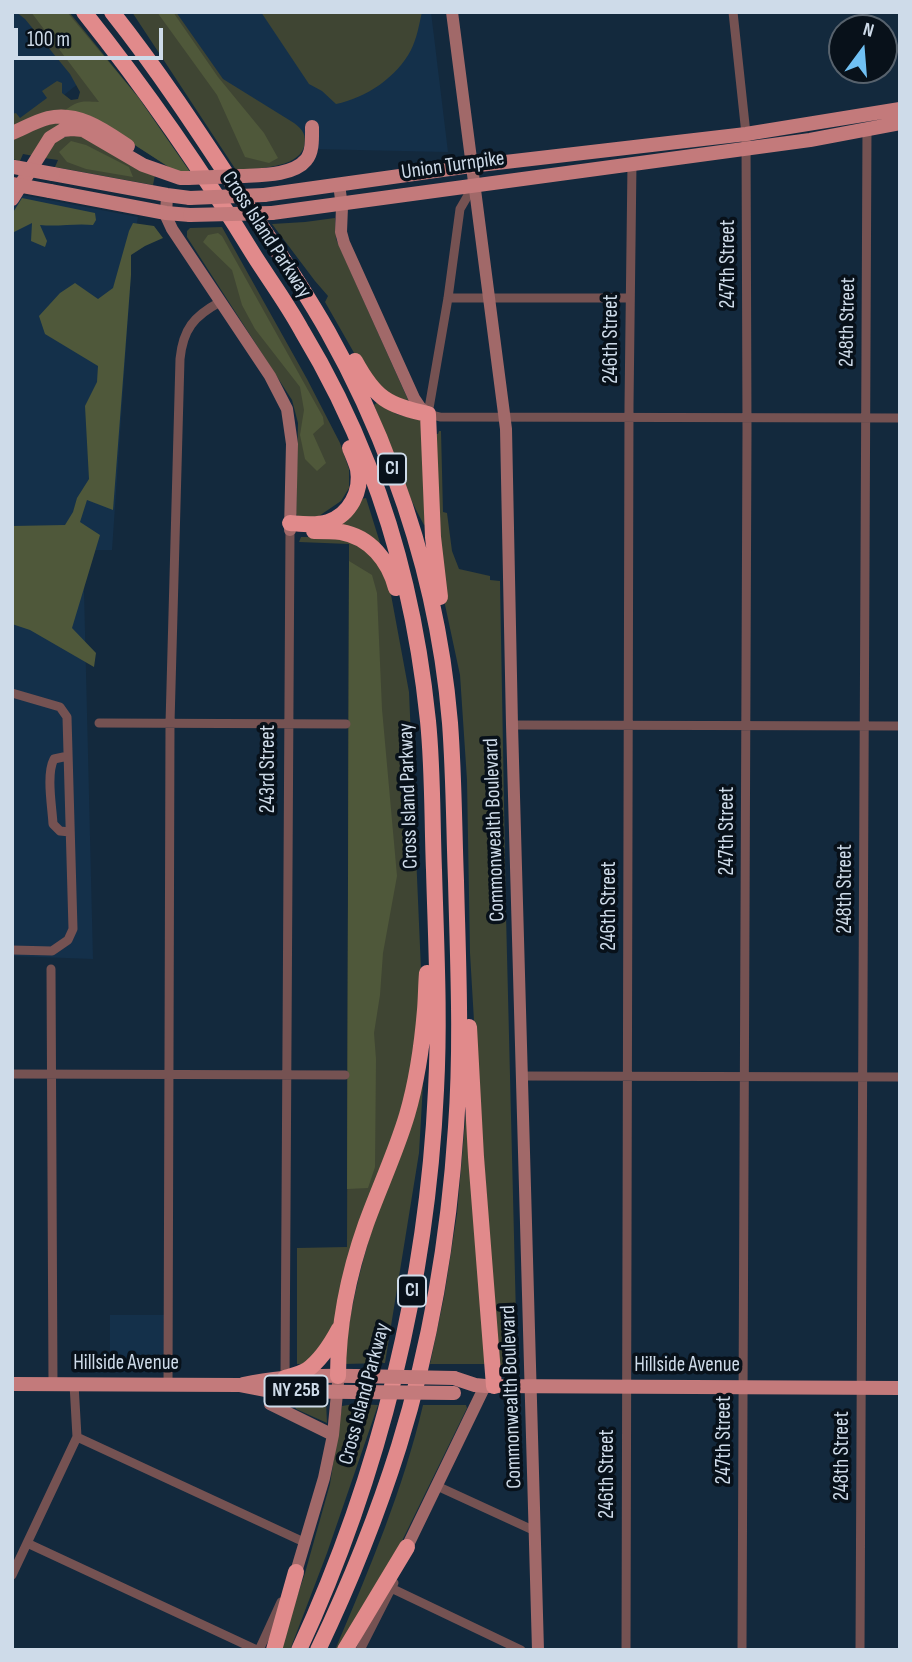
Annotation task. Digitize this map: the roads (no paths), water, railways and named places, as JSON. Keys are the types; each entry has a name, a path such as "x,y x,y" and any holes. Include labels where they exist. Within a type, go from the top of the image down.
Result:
{"highway":[{"name":"Cross Island Parkway","path":"84,12 159,111 240,231 302,329 332,384 379,495 404,580 421,667 430,753 438,1001 436,1090 426,1205 414,1283 392,1382 366,1477 338,1559 299,1650"},
{"name":"Cross Island Parkway","path":"112,12 176,98 330,334 364,402 393,472 417,544 441,651 451,736 459,1049 457,1124 446,1231 434,1303 410,1409 389,1478 350,1580 318,1650"},
{"path":"119,12 176,98"},
{"path":"310,301 346,344 363,376 381,397 399,408 428,414 433,537 441,599 441,651"},
{"path":"290,527 318,524 337,518 354,500 358,482 356,462 321,385 302,329"},
{"path":"290,527 348,534 362,540 380,554 392,575 402,618 421,667"},
{"path":"343,1381 342,1324 356,1256 399,1140 413,1090 424,1027 426,982 435,915"},
{"path":"457,924 468,998 484,1386"},
{"path":"285,1378 304,1372 312,1366 329,1347 342,1324"},
{"path":"345,1650 407,1547"},
{"path":"274,1650 296,1572"}],"main road":[{"name":"Union Turnpike","path":"12,184 166,213 272,213 632,163 900,109"},
{"path":"12,133 44,119 72,117 92,123 184,178"},
{"name":"Union Turnpike","path":"13,167 190,198 264,195 471,166 746,141 810,140 900,123"},
{"path":"12,200 50,138 63,130 83,130 143,165 184,178 281,173 306,160 311,150 312,127"},
{"name":"Hillside Avenue","path":"239,1385 270,1378 343,1381 454,1378 484,1386 900,1388"},
{"name":"Hillside Avenue","path":"343,1381 355,1392 454,1393 484,1386"},
{"name":"Hillside Avenue","path":"12,1384 239,1385 270,1391 343,1381"}],"street":[{"name":"Commonwealth Boulevard","path":"452,12 506,429 538,1650"},
{"name":"247th Street","path":"733,12 746,141 742,1650"},
{"name":"248th Street","path":"860,1650 867,128"},
{"name":"246th Street","path":"626,1650 629,298 632,163"},
{"path":"339,184 344,243 414,398 428,414 440,417 900,418"},
{"path":"428,414 460,209 474,185"},
{"path":"166,213 167,195"},
{"name":"243rd Street","path":"166,213 172,229 270,376 287,409 292,443 285,1378"},
{"path":"448,298 629,298"},
{"path":"168,1385 170,723 181,351 192,322 220,302"},
{"path":"12,693 60,706 67,717 73,929 68,940 52,951 12,950"},
{"path":"99,723 346,724"},
{"path":"512,724 900,726"},
{"path":"68,756 54,759 52,763 52,824 60,831 70,832"},
{"path":"51,969 53,1384"},
{"path":"12,1074 345,1075"},
{"path":"521,1076 900,1077"},
{"name":"Cross Island Parkway","path":"258,1650 296,1572 306,1543 324,1478 343,1381"},
{"path":"12,1575 77,1437 74,1384"},
{"path":"360,1650 484,1386"},
{"path":"270,1391 270,1404 333,1435"},
{"path":"77,1437 306,1543"},
{"path":"437,1486 535,1531"},
{"path":"27,1543 258,1650"},
{"path":"391,1588 522,1650"}]}
